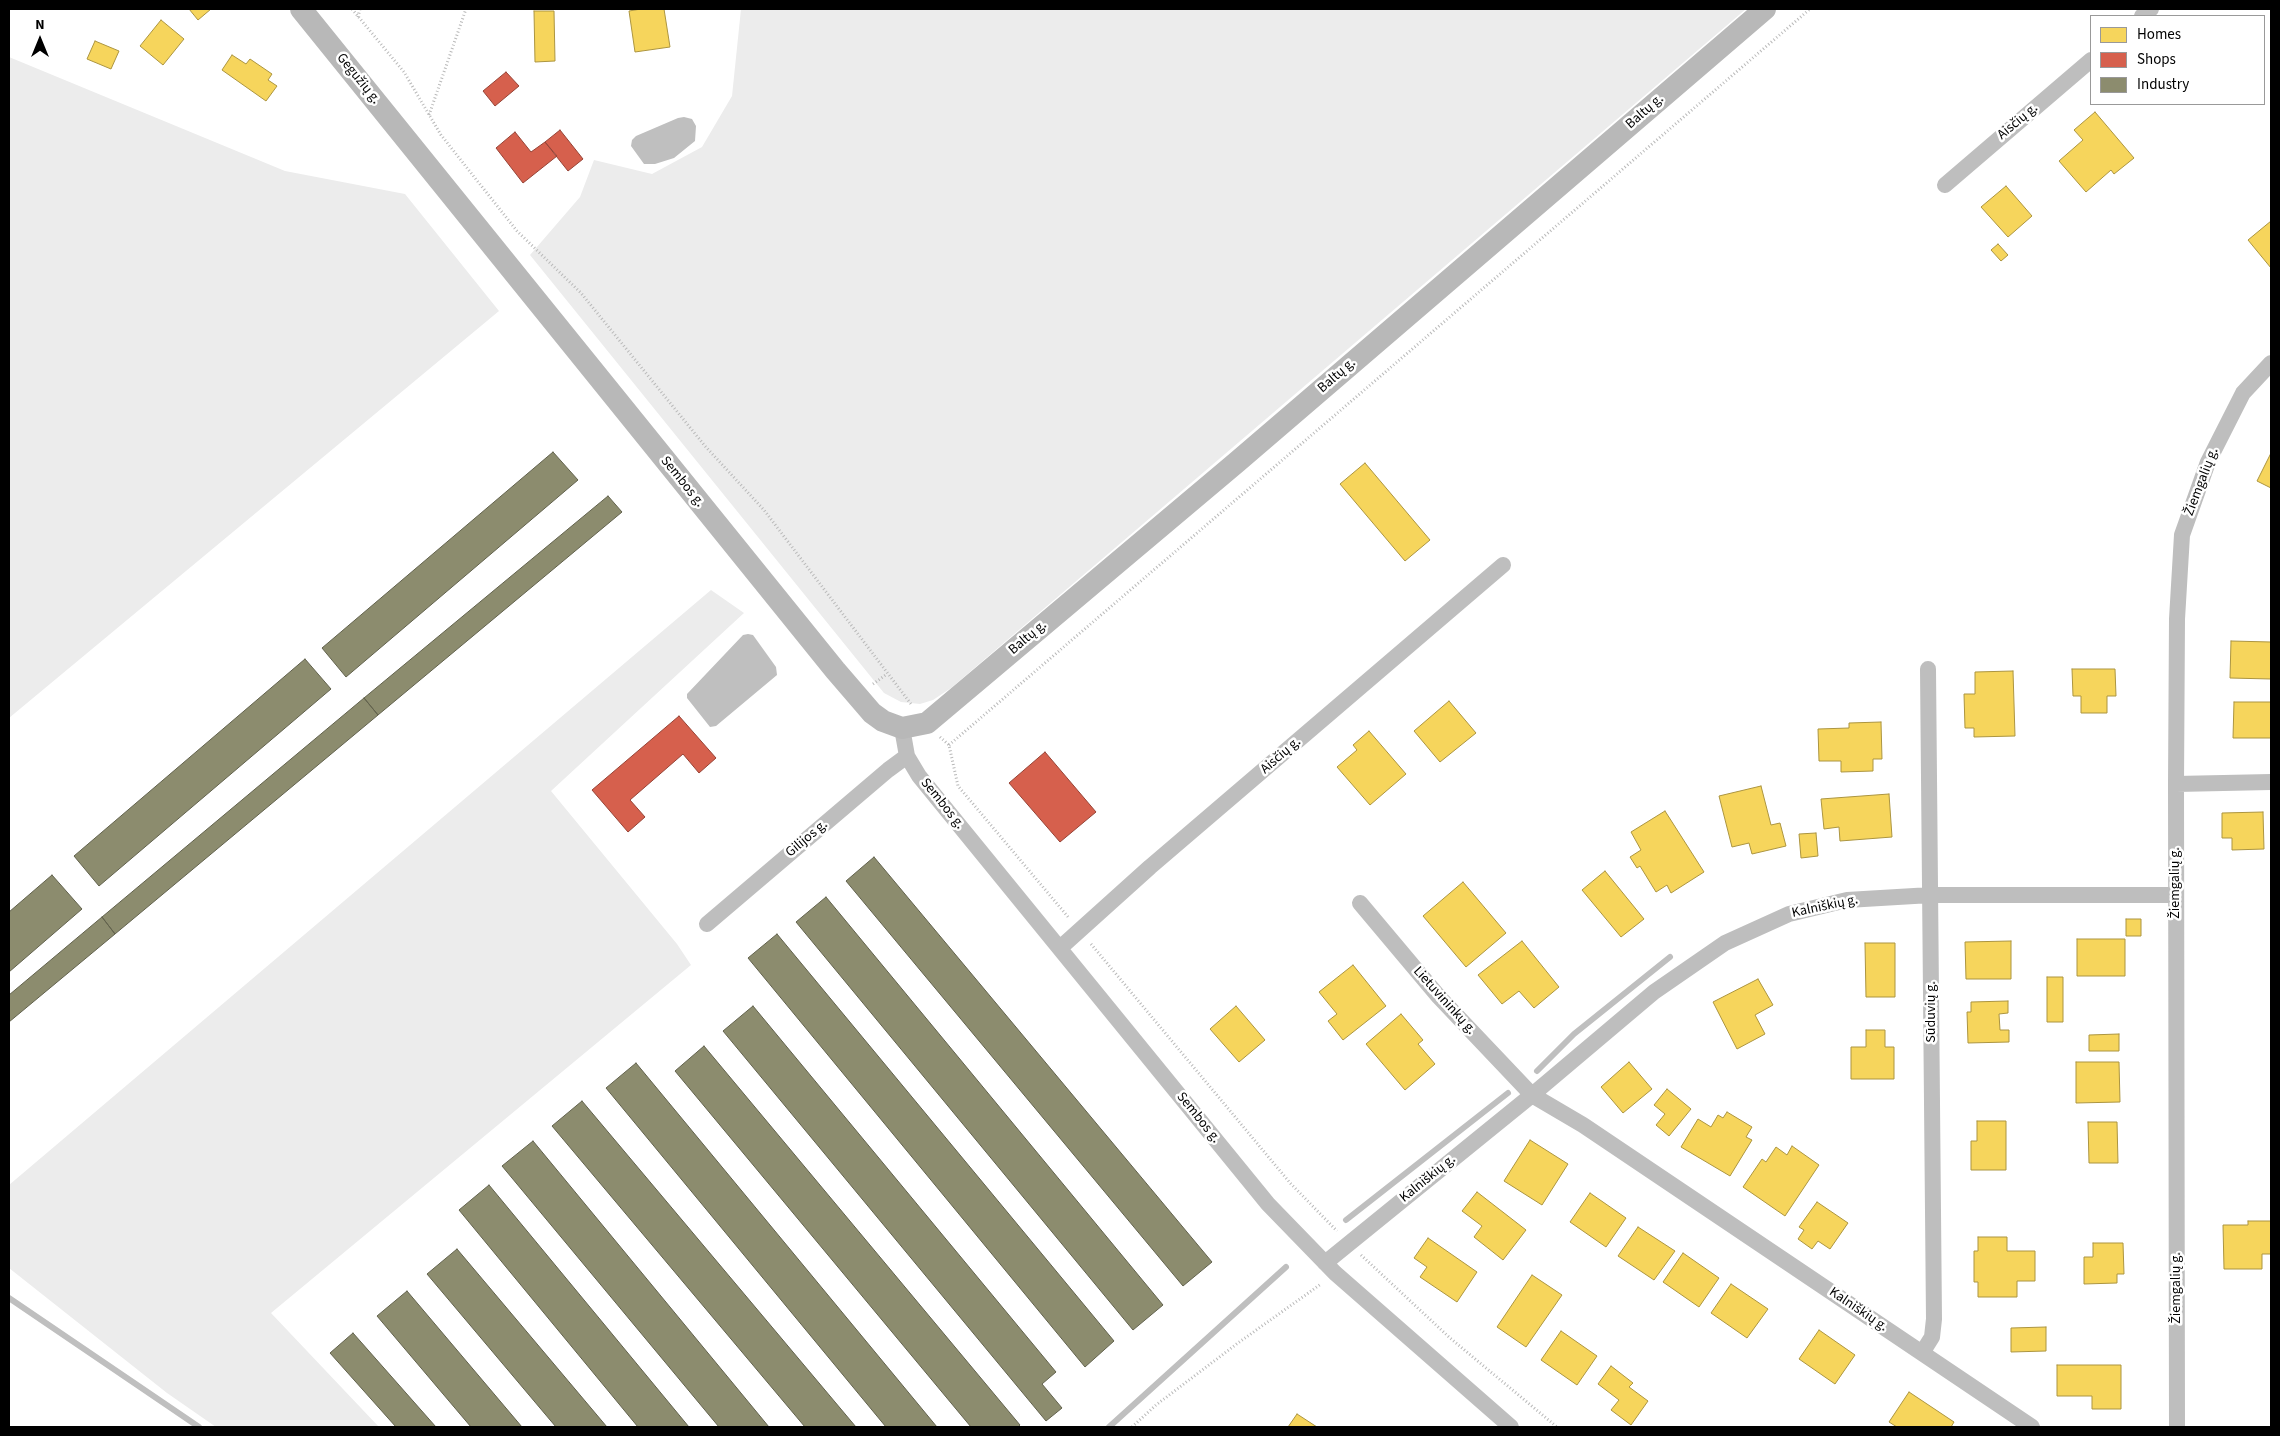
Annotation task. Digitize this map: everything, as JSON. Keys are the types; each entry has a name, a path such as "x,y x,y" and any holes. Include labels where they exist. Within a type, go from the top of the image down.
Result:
{"main road":[{"name":"Gegužių g.","path":"301,9 415,150"},
{"name":"Baltų g.","path":"902,728 927,723 1765,9"},
{"name":"Sembos g.","path":"415,150 857,696 872,713 883,721 902,728"}],"street":[{"name":"Aisčių g.","path":"1945,184 2090,61"},
{"name":"Žiemgalių g.","path":"2178,1427 2176,784 2177,619 2182,535 2208,462 2243,393 2271,363"},
{"name":"Aisčių g.","path":"1060,948 1150,867 1503,565"},
{"name":"Sūduvių g.","path":"1922,1353 1932,1337 1934,1319 1928,668"},
{"name":"Sembos g.","path":"902,728 907,756 919,776 1268,1204 1330,1268 1511,1427"},
{"name":"Gilijos g.","path":"707,924 888,770 907,756"},
{"path":"2176,784 2271,782"},
{"name":"Kalniškių g.","path":"1330,1268 1654,992 1725,943 1789,914 1847,900 1931,895 2176,895"},
{"name":"Lietuvininkų g.","path":"1360,903 1439,997 1532,1095"},
{"name":"Kalniškių g.","path":"1532,1095 1583,1125 2032,1427"}],"path":[{"path":"358,17 360,9"},
{"path":"429,115 466,9"},
{"path":"948,745 1810,9"},
{"path":"1132,1427 1156,1405 1330,1268"}],"shaded area":[{"path":"741,9 1746,9 951,688 933,700 920,704 901,702 884,693 530,255 580,197 594,160 652,174 702,147 732,96"},
{"path":"9,57 285,171 405,194 499,311 9,718"},
{"path":"684,117 692,119 696,126 695,141 674,158 655,164 644,164 631,146 632,140 636,136"},
{"path":"711,590 744,613 551,791 677,944 691,965 271,1313 379,1427 216,1427 167,1393 9,1268 9,1185"},
{"path":"743,635 753,635 776,667 777,675 716,726 710,727 687,698 687,694"}],"building: Homes":[{"path":"189,9 211,9 198,20"},
{"path":"664,9 670,47 635,52 629,11"},
{"path":"534,11 554,11 555,61 535,62"},
{"path":"161,20 184,39 163,65 140,46"},
{"path":"95,41 119,51 111,69 87,59"},
{"path":"232,55 246,64 250,59 272,74 268,80 277,86 266,101 222,70"},
{"path":"2095,112 2134,158 2114,174 2111,170 2086,192 2059,161 2083,140 2074,130"},
{"path":"2006,186 2032,216 2008,237 1981,207"},
{"path":"2271,221 2271,268 2248,240"},
{"path":"1998,244 2008,255 2001,261 1991,250"},
{"path":"2271,453 2271,488 2257,481"},
{"path":"1365,463 1430,540 1405,561 1340,484"},
{"path":"2231,641 2271,642 2271,679 2230,678"},
{"path":"2072,669 2115,669 2116,696 2107,696 2107,713 2081,713 2081,696 2073,696"},
{"path":"2013,671 2015,736 1974,737 1974,728 1965,728 1964,694 1975,694 1975,672"},
{"path":"1449,701 1476,733 1440,762 1414,731"},
{"path":"2234,702 2271,702 2271,738 2233,738"},
{"path":"1881,722 1882,759 1873,759 1873,771 1841,772 1841,761 1819,761 1818,729 1849,728 1849,723"},
{"path":"1369,731 1406,774 1370,805 1337,767 1357,750 1353,745"},
{"path":"1761,786 1771,825 1780,823 1786,846 1752,854 1749,843 1732,847 1719,796"},
{"path":"1889,794 1892,837 1840,841 1839,827 1824,829 1821,799"},
{"path":"1665,811 1704,872 1671,893 1667,885 1656,892 1640,866 1637,868 1630,857 1641,850 1631,832"},
{"path":"2263,812 2264,849 2232,850 2232,838 2222,838 2222,813"},
{"path":"1816,833 1818,856 1801,858 1799,834"},
{"path":"1605,871 1644,919 1621,937 1582,890"},
{"path":"1463,882 1506,933 1466,967 1423,916"},
{"path":"2126,919 2141,919 2141,936 2126,936"},
{"path":"2077,939 2125,939 2125,976 2077,976"},
{"path":"1522,941 1559,987 1534,1008 1519,991 1502,1004 1478,975"},
{"path":"2011,941 2011,979 1966,979 1965,942"},
{"path":"1865,943 1895,943 1895,997 1866,997"},
{"path":"1353,965 1386,1006 1343,1040 1328,1021 1337,1014 1319,992"},
{"path":"2047,977 2063,977 2063,1022 2047,1022"},
{"path":"1758,979 1773,1005 1755,1015 1765,1034 1737,1049 1713,1002"},
{"path":"2008,1001 2008,1013 1999,1014 2000,1030 2009,1030 2009,1042 1968,1043 1967,1012 1971,1012 1971,1002"},
{"path":"1236,1006 1265,1040 1239,1062 1210,1029"},
{"path":"1401,1014 1423,1040 1418,1044 1435,1064 1405,1090 1366,1044"},
{"path":"1866,1030 1885,1030 1885,1047 1894,1047 1894,1079 1851,1079 1851,1047 1866,1047"},
{"path":"2119,1034 2119,1051 2089,1051 2089,1035"},
{"path":"1629,1062 1652,1089 1623,1113 1601,1087"},
{"path":"2076,1062 2119,1062 2120,1102 2076,1103"},
{"path":"1667,1089 1691,1109 1669,1136 1656,1125 1665,1114 1654,1105"},
{"path":"1727,1112 1752,1127 1746,1137 1752,1140 1730,1176 1681,1147 1698,1119 1711,1127 1718,1115 1723,1118"},
{"path":"1977,1121 2006,1121 2006,1170 1971,1170 1971,1141 1977,1141"},
{"path":"2088,1122 2117,1122 2118,1163 2089,1163"},
{"path":"1530,1140 1568,1164 1542,1205 1504,1181"},
{"path":"1792,1146 1819,1165 1785,1216 1743,1187 1762,1159 1766,1162 1776,1147 1787,1155"},
{"path":"1477,1192 1526,1230 1503,1260 1474,1237 1482,1226 1462,1211"},
{"path":"1590,1193 1626,1218 1606,1247 1570,1222"},
{"path":"1817,1202 1848,1223 1830,1249 1818,1241 1812,1249 1798,1239 1804,1230 1799,1227"},
{"path":"2248,1221 2271,1221 2271,1254 2262,1254 2262,1269 2224,1269 2223,1225 2248,1225"},
{"path":"1638,1227 1675,1251 1654,1280 1618,1256"},
{"path":"1978,1237 2007,1237 2007,1251 2035,1251 2035,1281 2017,1281 2017,1297 1978,1297 1978,1282 1974,1282 1974,1251 1978,1251"},
{"path":"1428,1238 1477,1272 1457,1302 1420,1277 1427,1267 1414,1258"},
{"path":"2093,1243 2123,1243 2124,1274 2117,1274 2117,1283 2084,1284 2084,1257 2093,1257"},
{"path":"1683,1253 1719,1278 1699,1307 1663,1282"},
{"path":"1532,1275 1562,1295 1526,1347 1497,1327"},
{"path":"1731,1284 1768,1309 1747,1338 1711,1313"},
{"path":"2046,1327 2046,1351 2011,1352 2011,1328"},
{"path":"1819,1330 1855,1355 1835,1384 1799,1359"},
{"path":"1561,1331 1597,1356 1577,1385 1541,1360"},
{"path":"2057,1365 2121,1365 2121,1409 2092,1409 2092,1396 2057,1396"},
{"path":"1611,1366 1633,1383 1629,1387 1648,1401 1631,1425 1611,1410 1619,1400 1598,1384"},
{"path":"1909,1392 1954,1422 1951,1427 1897,1427 1889,1422"},
{"path":"1297,1414 1317,1427 1288,1427"}],"building: Shops":[{"path":"506,72 519,86 495,106 483,91"},
{"path":"560,130 583,159 568,171 545,142"},
{"path":"515,132 531,152 545,142 557,156 523,183 496,148"},
{"path":"679,716 716,758 699,773 683,754 630,800 645,817 628,832 592,790"},
{"path":"1045,752 1096,812 1060,842 1009,783"}],"building: Industry":[{"path":"553,452 578,480 346,677 322,648"},
{"path":"608,496 622,512 378,715 364,698"},
{"path":"305,659 331,689 99,886 74,856"},
{"path":"364,698 378,715 115,934 102,917"},
{"path":"874,857 1212,1262 1183,1286 846,881"},
{"path":"52,875 82,909 9,972 9,912"},
{"path":"826,897 1163,1305 1133,1330 796,922"},
{"path":"102,917 115,934 9,1022 9,995"},
{"path":"777,934 1114,1341 1085,1367 748,958"},
{"path":"753,1006 1056,1372 1042,1384 1062,1408 1046,1421 723,1031"},
{"path":"704,1046 1020,1425 1018,1427 971,1427 675,1071"},
{"path":"636,1063 937,1427 886,1427 606,1088"},
{"path":"582,1101 856,1427 805,1427 552,1126"},
{"path":"533,1141 769,1427 719,1427 502,1166"},
{"path":"489,1185 689,1427 638,1427 459,1210"},
{"path":"457,1249 607,1427 556,1427 427,1274"},
{"path":"407,1291 522,1427 471,1427 377,1316"},
{"path":"353,1333 436,1427 396,1427 330,1353"}],"waterway":[{"path":"1537,1071 1574,1034 1670,957"},
{"path":"1346,1220 1508,1093"},
{"path":"1109,1427 1286,1267"},
{"path":"9,1298 199,1427"}]}
